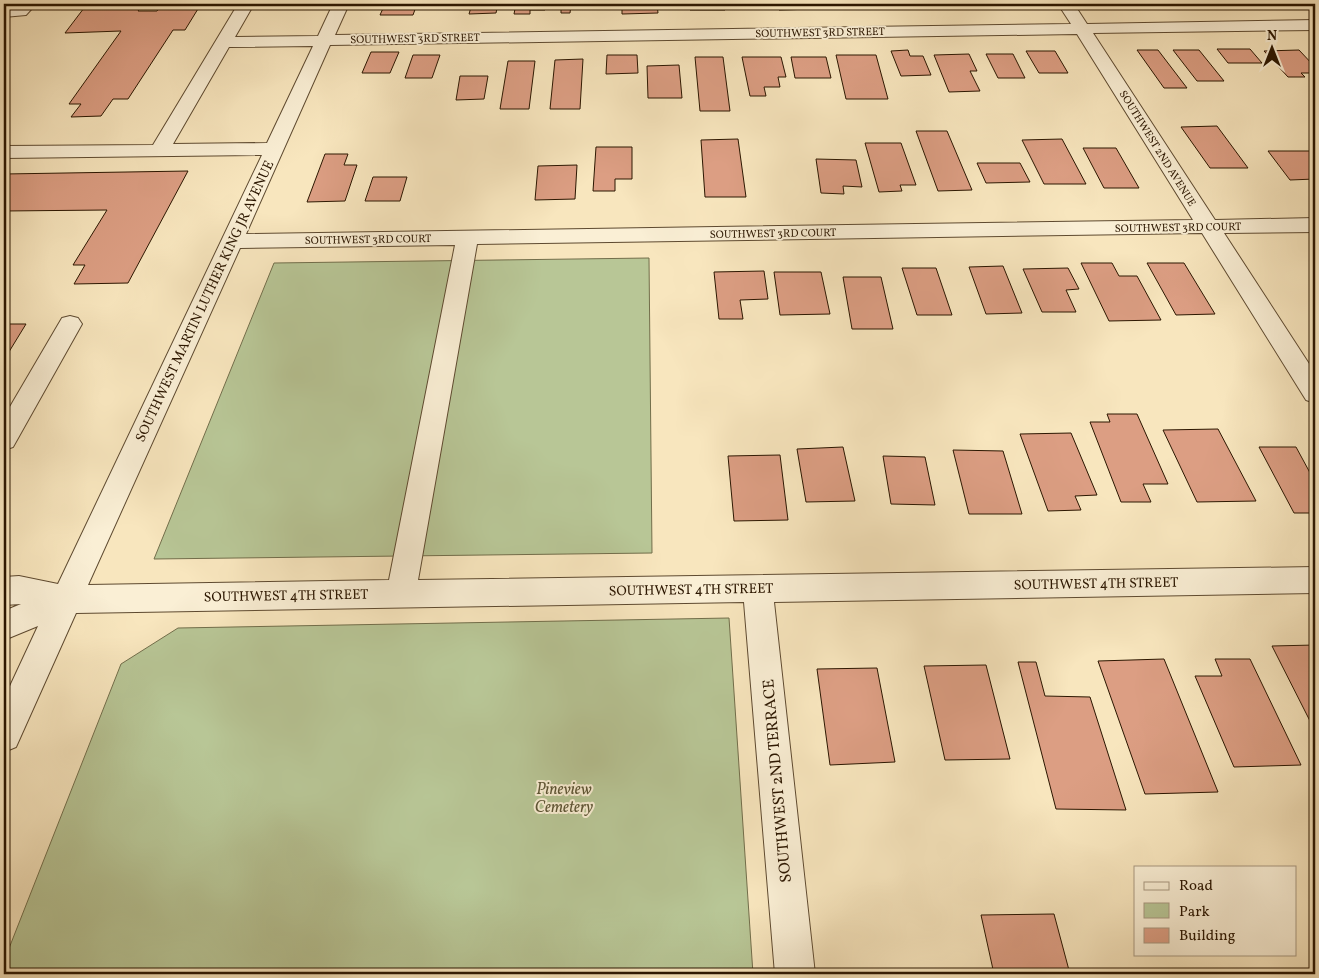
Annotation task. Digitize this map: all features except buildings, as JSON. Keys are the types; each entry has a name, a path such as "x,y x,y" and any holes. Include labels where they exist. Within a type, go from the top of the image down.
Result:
{"street":[{"path":"4,12 20,12 28,4"},
{"path":"160,150 246,4"},
{"name":"SOUTHWEST MARTIN LUTHER KING JR AVENUE","path":"4,735 230,241 341,4"},
{"name":"SOUTHWEST 2ND AVENUE","path":"1066,4 1315,393"},
{"name":"SOUTHWEST 3RD STREET","path":"224,42 1315,25"},
{"path":"4,152 274,149"},
{"name":"SOUTHWEST 3RD COURT","path":"230,241 1315,224"},
{"path":"401,594 467,238"},
{"path":"4,440 70,324"},
{"name":"SOUTHWEST 4TH STREET","path":"4,591 19,590 67,599 1315,580"},
{"name":"SOUTHWEST 2ND TERRACE","path":"758,588 794,974"},
{"name":"SOUTHWEST 4TH STREET","path":"4,626 67,599"}],"green space":[{"path":"649,258 652,553 154,559 274,263"},
{"name":"Pineview Cemetery","path":"729,618 753,974 4,974 4,961 121,664 178,628"}]}
